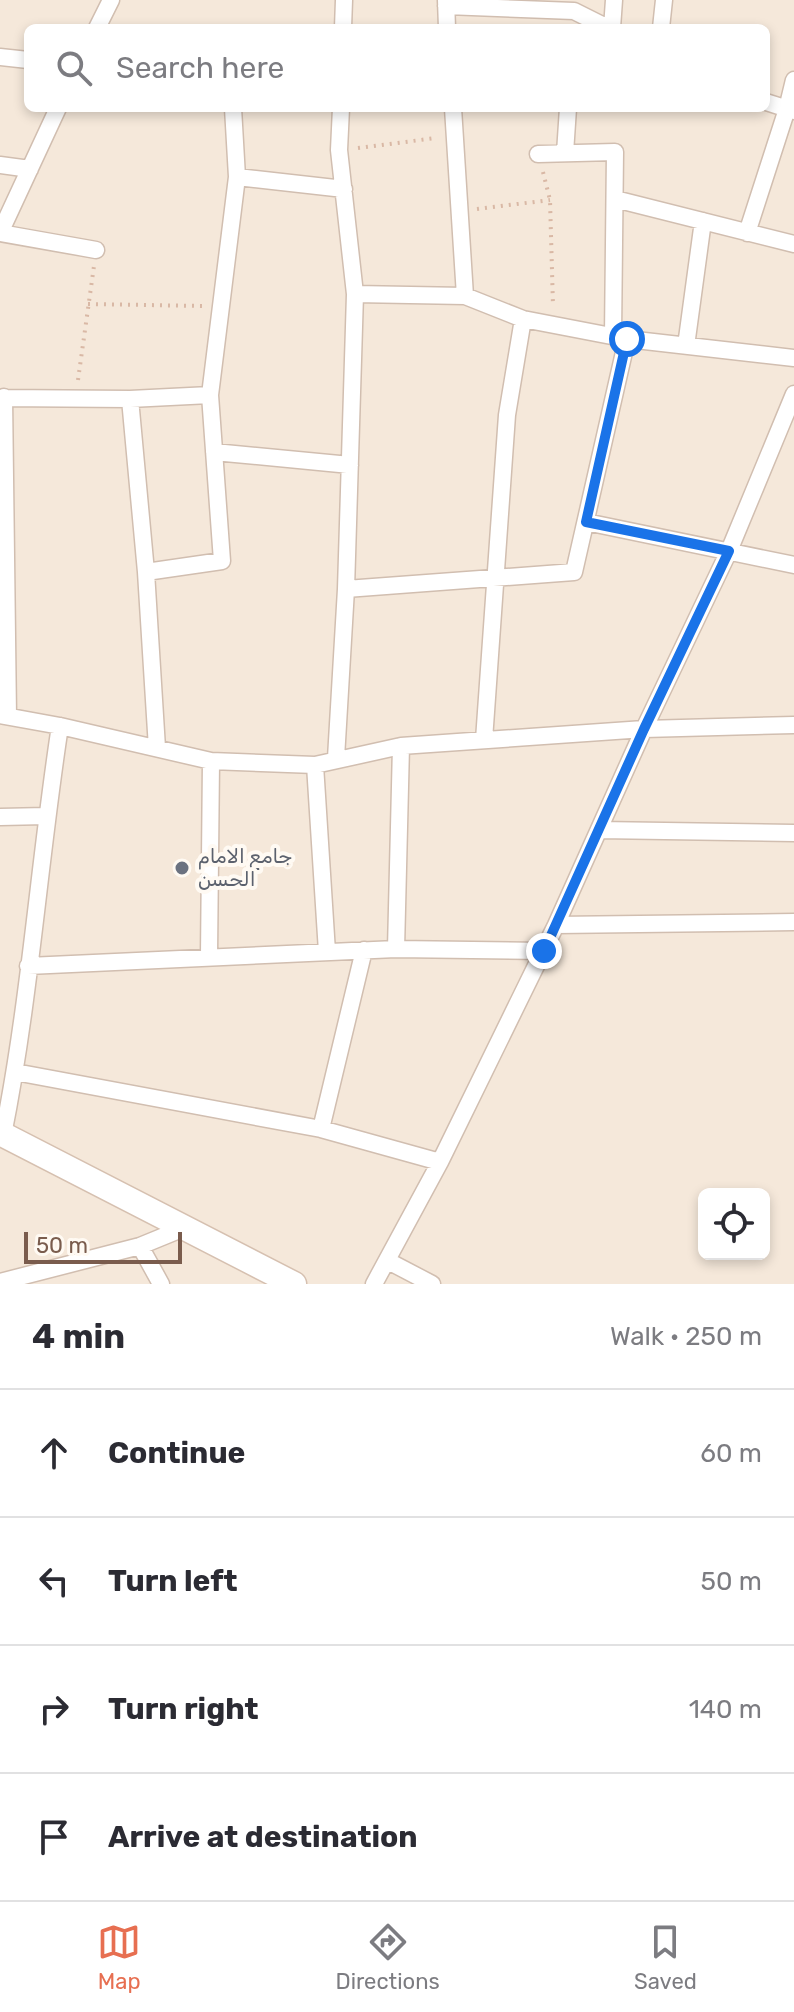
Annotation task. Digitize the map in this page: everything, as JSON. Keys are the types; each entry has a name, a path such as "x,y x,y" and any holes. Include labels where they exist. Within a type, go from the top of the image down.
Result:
{"street":[{"path":"99,24 111,0"},
{"path":"343,24 344,0"},
{"path":"611,24 614,0"},
{"path":"661,24 664,0"},
{"path":"447,24 446,3 574,11 602,24"},
{"path":"573,24 574,11"},
{"path":"0,57 24,60"},
{"path":"747,233 791,110 794,80"},
{"path":"770,103 791,110"},
{"path":"56,112 0,233 96,250"},
{"path":"146,572 222,561 210,395 237,177 233,112"},
{"path":"336,758 346,589 355,294 339,150 341,112"},
{"path":"453,112 465,296"},
{"path":"565,153 568,112"},
{"path":"346,589 574,572 620,337 615,152 538,154"},
{"path":"0,165 30,169"},
{"path":"237,177 344,189"},
{"path":"615,199 794,244"},
{"path":"686,346 703,221"},
{"path":"355,294 465,296 523,319 554,325 620,337 794,358"},
{"path":"484,740 507,415 523,319"},
{"path":"374,1284 440,1162 544,951 644,729 729,551 794,394"},
{"path":"210,395 130,399 2,398 4,715 211,761 315,765 401,746 644,729 794,725"},
{"path":"130,399 146,572 157,748"},
{"path":"214,452 350,465"},
{"path":"586,522 794,565"},
{"path":"60,726 15,1072 1,1134 294,1284"},
{"path":"396,949 401,746"},
{"path":"209,956 211,761"},
{"path":"315,765 327,952"},
{"path":"0,817 46,816"},
{"path":"599,830 794,833"},
{"path":"556,925 794,922"},
{"path":"28,966 396,949 544,951"},
{"path":"321,1129 364,950"},
{"path":"15,1072 321,1129 440,1162"},
{"path":"0,1282 23,1280 140,1246 184,1228"},
{"path":"140,1246 161,1284"},
{"path":"388,1261 432,1284"}],"path":[{"path":"339,150 455,136"},
{"path":"538,154 550,200 554,325"},
{"path":"460,212 550,200"},
{"path":"76,398 96,250"},
{"path":"88,304 221,307"}],"shaded area":[{"path":"0,0 794,0 794,1284 0,1284"}],"place":[{"name":"جامع الامام الحسن","path":"182,868"}],"route":[{"path":"544,951 644,729 729,551 586,522 627,339"}]}
